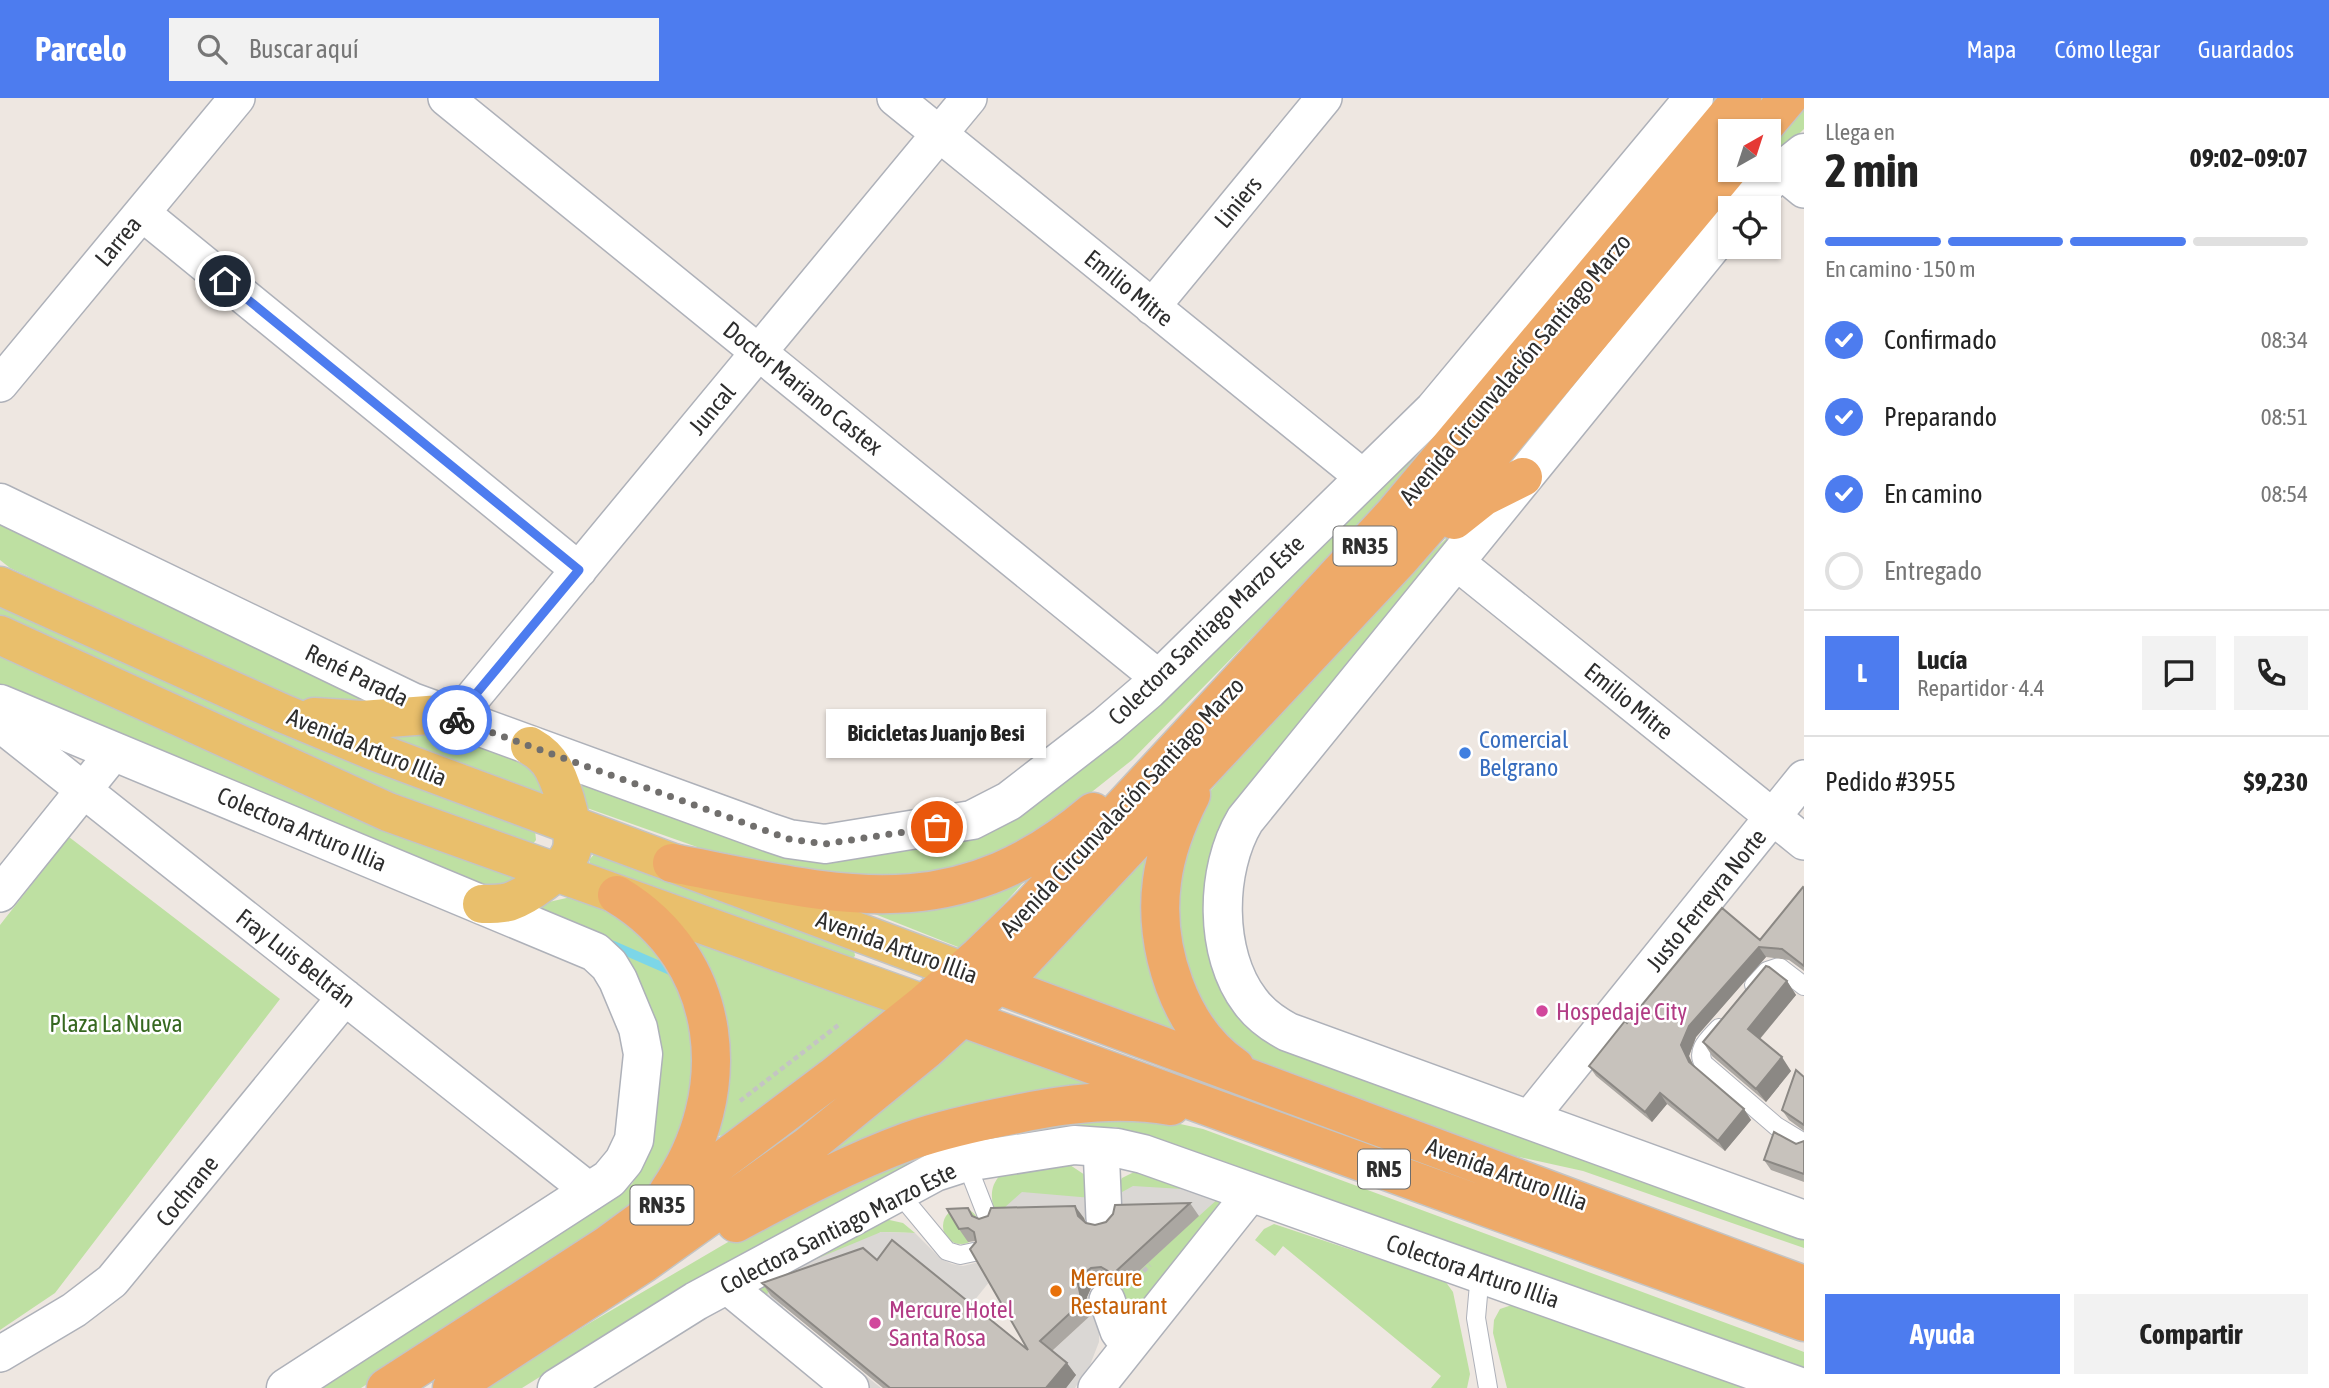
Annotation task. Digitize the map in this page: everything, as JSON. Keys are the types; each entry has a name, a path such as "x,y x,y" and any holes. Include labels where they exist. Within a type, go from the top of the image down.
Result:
{"highway":[{"name":"Avenida Circunvalación Santiago Marzo","path":"452,1388 577,1308 808,1146 876,1093 999,985 1241,729 1288,654 1416,488 1742,98"},
{"path":"1770,119 1788,98"},
{"name":"Avenida Circunvalación Santiago Marzo","path":"386,1388 557,1278 653,1212 833,1077 962,971 1288,654 1399,560 1460,491 1718,182"},
{"path":"672,863 815,890 859,895 928,892 996,874 1035,855 1091,814 1464,510 1523,477"},
{"path":"1241,729 1192,793 1176,826 1161,882 1161,926 1177,988 1195,1026 1207,1043 1240,1070 1277,1088"},
{"path":"617,895 652,920 681,955 701,998 711,1043 709,1090 697,1138 678,1177 653,1212"},
{"name":"Avenida Arturo Illia","path":"962,971 1804,1285"},
{"name":"Avenida Arturo Illia","path":"924,1004 1804,1322"},
{"path":"577,1308 772,1203 841,1170 909,1141 960,1126 1036,1110 1107,1102 1156,1104 1275,1130"},
{"path":"1452,1154 1601,1187 1804,1259"}],"main road":[{"name":"Avenida Arturo Illia","path":"0,586 282,713 407,765 962,971"},
{"name":"Avenida Arturo Illia","path":"0,635 357,799 554,873 924,1004"},
{"path":"282,713 345,720 448,717"},
{"path":"482,904 497,904 518,898 554,873 565,863 572,851 572,826 554,769 530,746"}],"street":[{"name":"Larrea","path":"0,384 237,98"},
{"name":"Doctor Mariano Castex","path":"446,98 1160,679"},
{"name":"Emilio Mitre","path":"895,98 1364,478"},
{"name":"Juncal","path":"448,717 579,570 969,98"},
{"name":"Liniers","path":"1152,307 1324,98"},
{"name":"Colectora Santiago Marzo Este","path":"807,842 841,842 958,824 984,815 1009,801 1106,726 1160,679 1446,397 1694,98"},
{"path":"1753,196 1762,187 1797,172"},
{"path":"142,213 579,570"},
{"path":"1718,238 1255,807 1236,835 1230,850 1223,883 1226,935 1233,967 1249,1000 1272,1023 1303,1039 1804,1220"},
{"name":"René Parada","path":"0,503 386,690 448,717 771,833 807,842"},
{"name":"Emilio Mitre","path":"1455,561 1804,842"},
{"name":"Colectora Arturo Illia","path":"0,704 580,944 602,958 618,980 638,1028 643,1062 634,1140 616,1171 591,1192"},
{"name":"Fray Luis Beltrán","path":"0,724 591,1192"},
{"path":"0,894 115,751"},
{"name":"Justo Ferreyra Norte","path":"1528,1120 1804,778"},
{"name":"Cochrane","path":"0,1354 80,1306 117,1275 345,997"},
{"name":"Colectora Santiago Marzo Este","path":"576,1382 726,1285 935,1172 966,1162 1061,1146 1101,1146 1143,1154"},
{"path":"1101,1146 1104,1218"},
{"name":"Colectora Arturo Illia","path":"1143,1154 1803,1388"},
{"path":"286,1388 591,1192"},
{"path":"1096,1388 1252,1192"},
{"path":"726,1285 851,1388"},
{"path":"1107,1300 1118,1331 1129,1346"}],"lane":[{"path":"1747,994 1766,971 1774,967 1783,969 1804,986"},
{"path":"1730,1014 1703,1048 1701,1060 1776,1126 1804,1143"},
{"path":"966,1162 989,1221"},
{"path":"898,1192 947,1251 960,1255 974,1252"},
{"path":"1480,1273 1476,1318 1488,1388"}],"green space":[{"path":"1710,98 1725,98 1355,532 1132,760 1054,822 986,859 900,879 745,864 587,808 569,777 773,848 958,837 1123,729"},
{"path":"1804,100 1804,129 1782,150 1782,126"},
{"path":"0,515 377,702 303,704 10,568 0,560"},
{"path":"1472,516 1209,862 1204,883 1204,914 1258,1032 1804,1236 1804,1248 1583,1171 1483,1149 1259,1065 1221,1034 1195,991 1180,943 1177,882 1207,795 1327,656"},
{"path":"0,604 535,830 536,840 532,845 394,797 0,619"},
{"path":"0,652 517,876 518,881 488,887 0,693"},
{"path":"418,725 528,760 550,798 379,738"},
{"name":"Plaza La Nueva","path":"69,837 280,999 55,1293 0,1330 0,925"},
{"path":"1152,846 1188,1041 1029,978"},
{"path":"596,852 854,949 855,956 851,959 591,867 589,860"},
{"path":"1032,873 963,949 852,905"},
{"path":"571,897 609,906 659,944 691,1019 693,1107 650,1191 627,1213 361,1388 312,1388 632,1184 636,1176 656,1043 531,906"},
{"path":"684,938 895,1009 724,1135 719,1136 715,1132"},
{"path":"972,1035 1109,1085 801,1170"},
{"path":"1070,1120 1162,1120 1203,1129 1804,1352 1804,1373 1115,1127 1084,1128 690,1283 522,1388 486,1388 588,1324 752,1228 897,1159"},
{"path":"1067,1163 1085,1175 1094,1218 997,1221 992,1191 1001,1174"},
{"path":"1138,1170 1225,1201 1142,1314 1129,1317 1118,1291 1198,1216 1113,1197 1122,1178"},
{"path":"961,1208 974,1213 979,1226 974,1239 961,1244 948,1239 943,1226 948,1213"},
{"path":"885,1219 903,1223 915,1233 881,1232 763,1307 755,1287"},
{"path":"1274,1224 1445,1281 1453,1292 1470,1374 1467,1388 1431,1388 1441,1376 1283,1246 1275,1256 1255,1240 1264,1229"},
{"path":"1512,1305 1750,1388 1507,1388 1493,1333 1494,1320 1500,1309"}],"shaded area":[{"path":"1133,1186 1199,1190 1220,1197 1199,1216 1113,1218 1113,1197"},
{"path":"1022,1192 1092,1198 1094,1218 1004,1220 1004,1208"},
{"path":"881,1232 915,1233 941,1259 952,1264 963,1266 979,1262 990,1281 953,1327 789,1300 782,1308 881,1388 864,1388 763,1307 773,1277"},
{"path":"1099,1307 1099,1342 1090,1365 1075,1388 1066,1388 1049,1354"}],"building":[{"path":"1803,887 1804,966 1782,949 1759,947 1689,1026 1681,1045 1689,1062 1744,1109 1718,1141 1660,1093 1645,1112 1589,1066 1722,908 1760,940"},
{"path":"1766,966 1787,981 1748,1029 1782,1057 1756,1089 1703,1042"},
{"path":"1796,1070 1804,1077 1804,1125 1782,1110"},
{"path":"1774,1132 1796,1144 1804,1141 1804,1174 1764,1160"},
{"path":"1190,1203 1113,1274 1101,1267 1091,1268 1082,1275 1078,1284 1082,1302 1040,1341 1067,1363 1046,1388 890,1388 762,1283 863,1248 877,1260 892,1240 1028,1350 970,1249 976,1242 974,1232 968,1228 959,1229 947,1209 968,1208 972,1216 979,1219 988,1216 991,1208 1075,1206 1078,1216 1086,1223 1095,1225 1106,1222 1113,1214 1115,1205"}],"waterway":[{"path":"612,945 674,972"}],"way so far":[{"path":"457,720 789,839 825,844 937,827"}],"place":[{"name":"Comercial Belgrano","path":"1465,753"},
{"name":"Bicicletas Juanjo Besi","path":"937,827"},
{"name":"Hospedaje City","path":"1542,1011"},
{"name":"Mercure Restaurant","path":"1056,1291"},
{"name":"Mercure Hotel Santa Rosa","path":"875,1323"}],"route":[{"path":"225,281 579,570 455,719 457,720"}]}
